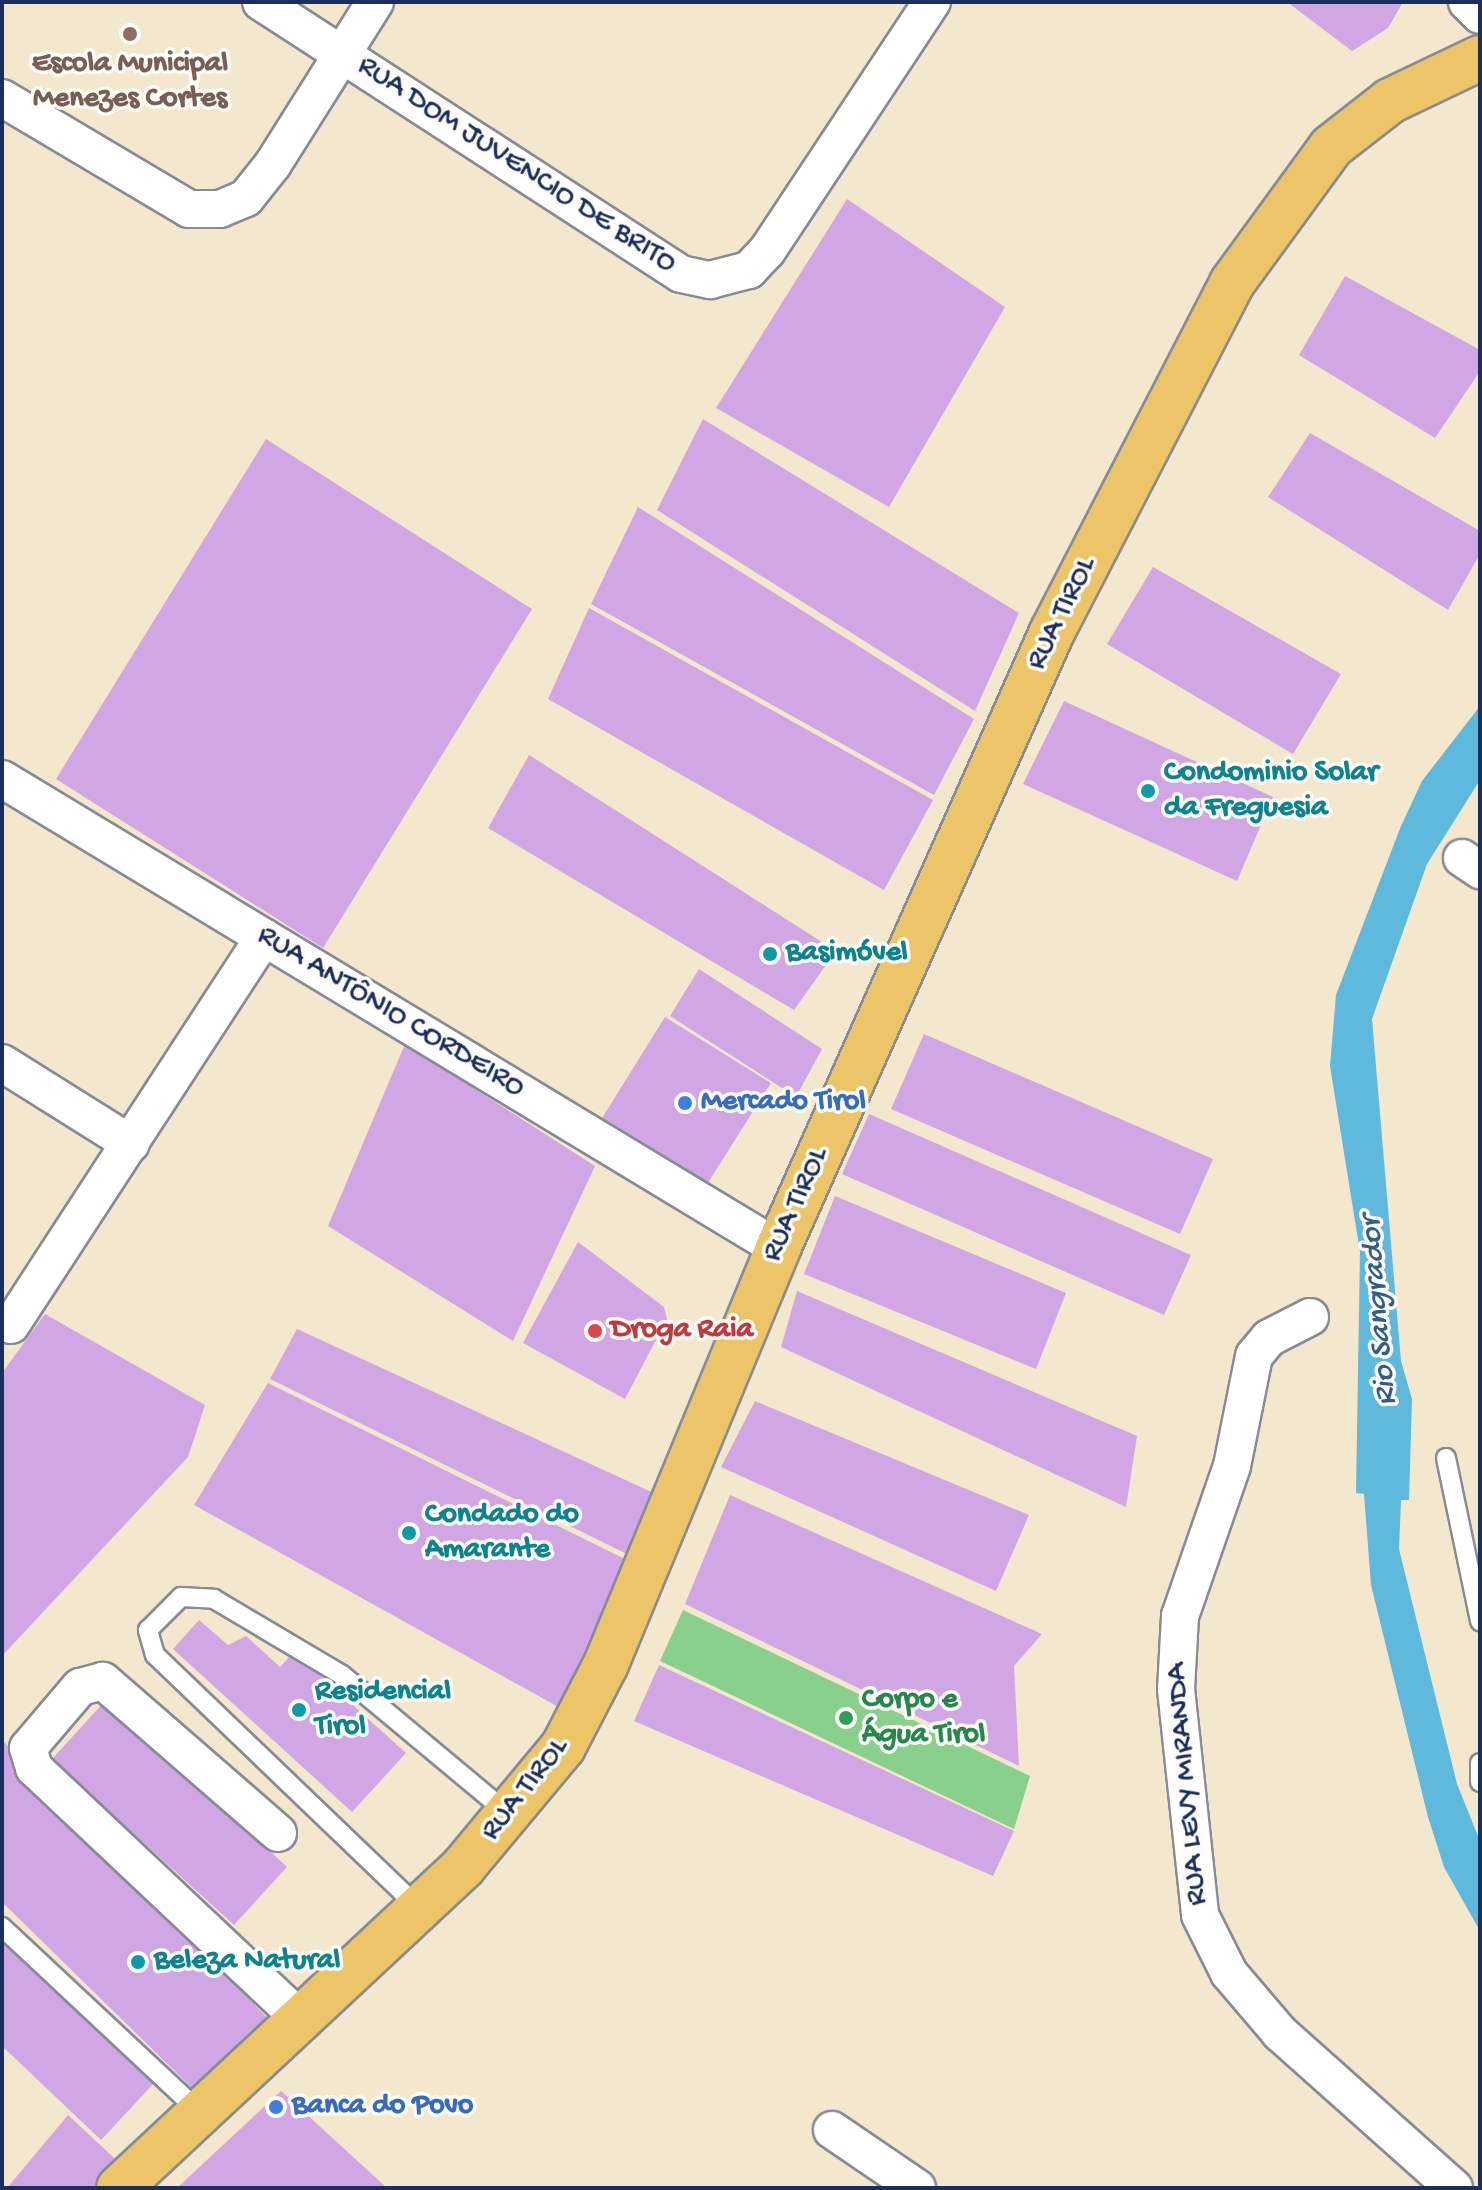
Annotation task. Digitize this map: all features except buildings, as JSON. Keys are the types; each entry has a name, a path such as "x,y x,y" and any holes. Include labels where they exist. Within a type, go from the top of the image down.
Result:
{"main road":[{"name":"RUA TIROL","path":"119,2188 419,1908 511,1816 563,1747 606,1664 778,1248 1052,632 1232,283 1331,147 1390,101 1480,58"}],"street":[{"name":"RUA DOM JUVENCIO DE BRITO","path":"261,2 681,274 710,280 749,270 767,251 932,2"},
{"path":"2,98 189,209 220,209 255,187 375,2"},
{"path":"1467,2 1480,15"},
{"name":"RUA ANTÔNIO CORDEIRO","path":"2,779 778,1248"},
{"path":"11,1325 264,937"},
{"path":"2,1063 131,1144"},
{"name":"RUA LEVY MIRANDA","path":"1310,1317 1269,1338 1254,1356 1232,1466 1180,1616 1176,1689 1200,1915 1229,1973 1280,2033 1454,2188"},
{"path":"278,1833 103,1681 80,1687 28,1748 34,1768 300,2019"},
{"path":"832,2130 917,2188"}],"lane":[{"path":"1446,1458 1480,1621"},
{"path":"419,1908 155,1655 148,1630 181,1597 214,1599 342,1675 511,1816"},
{"path":"1480,1763 1480,1782"},
{"path":"2,1927 200,2112"}],"green space":[{"name":"Corpo e Água Tirol","path":"683,1610 1030,1776 1014,1829 660,1661"}],"water":[{"name":"Rio Sangrador","path":"1480,706 1480,780 1427,864 1372,1019 1401,1361 1412,1399 1409,1500 1401,1500 1399,1549 1457,1784 1480,1841 1480,1931 1444,1867 1428,1817 1371,1585 1364,1494 1356,1493 1360,1252 1330,1066 1336,995 1401,826 1422,781"}],"place":[{"name":"Escola Municipal Menezes Cortes","path":"130,34"},
{"name":"Condominio Solar da Freguesia","path":"1148,791"},
{"name":"Basimóvel","path":"770,954"},
{"name":"Mercado Tirol","path":"685,1103"},
{"name":"Droga Raia","path":"595,1331"},
{"name":"Condado do Amarante","path":"409,1533"},
{"name":"Residencial Tirol","path":"299,1710"},
{"name":"Corpo e Água Tirol","path":"846,1718"},
{"name":"Beleza Natural","path":"138,1962"},
{"name":"Banca do Povo","path":"276,2107"}]}
